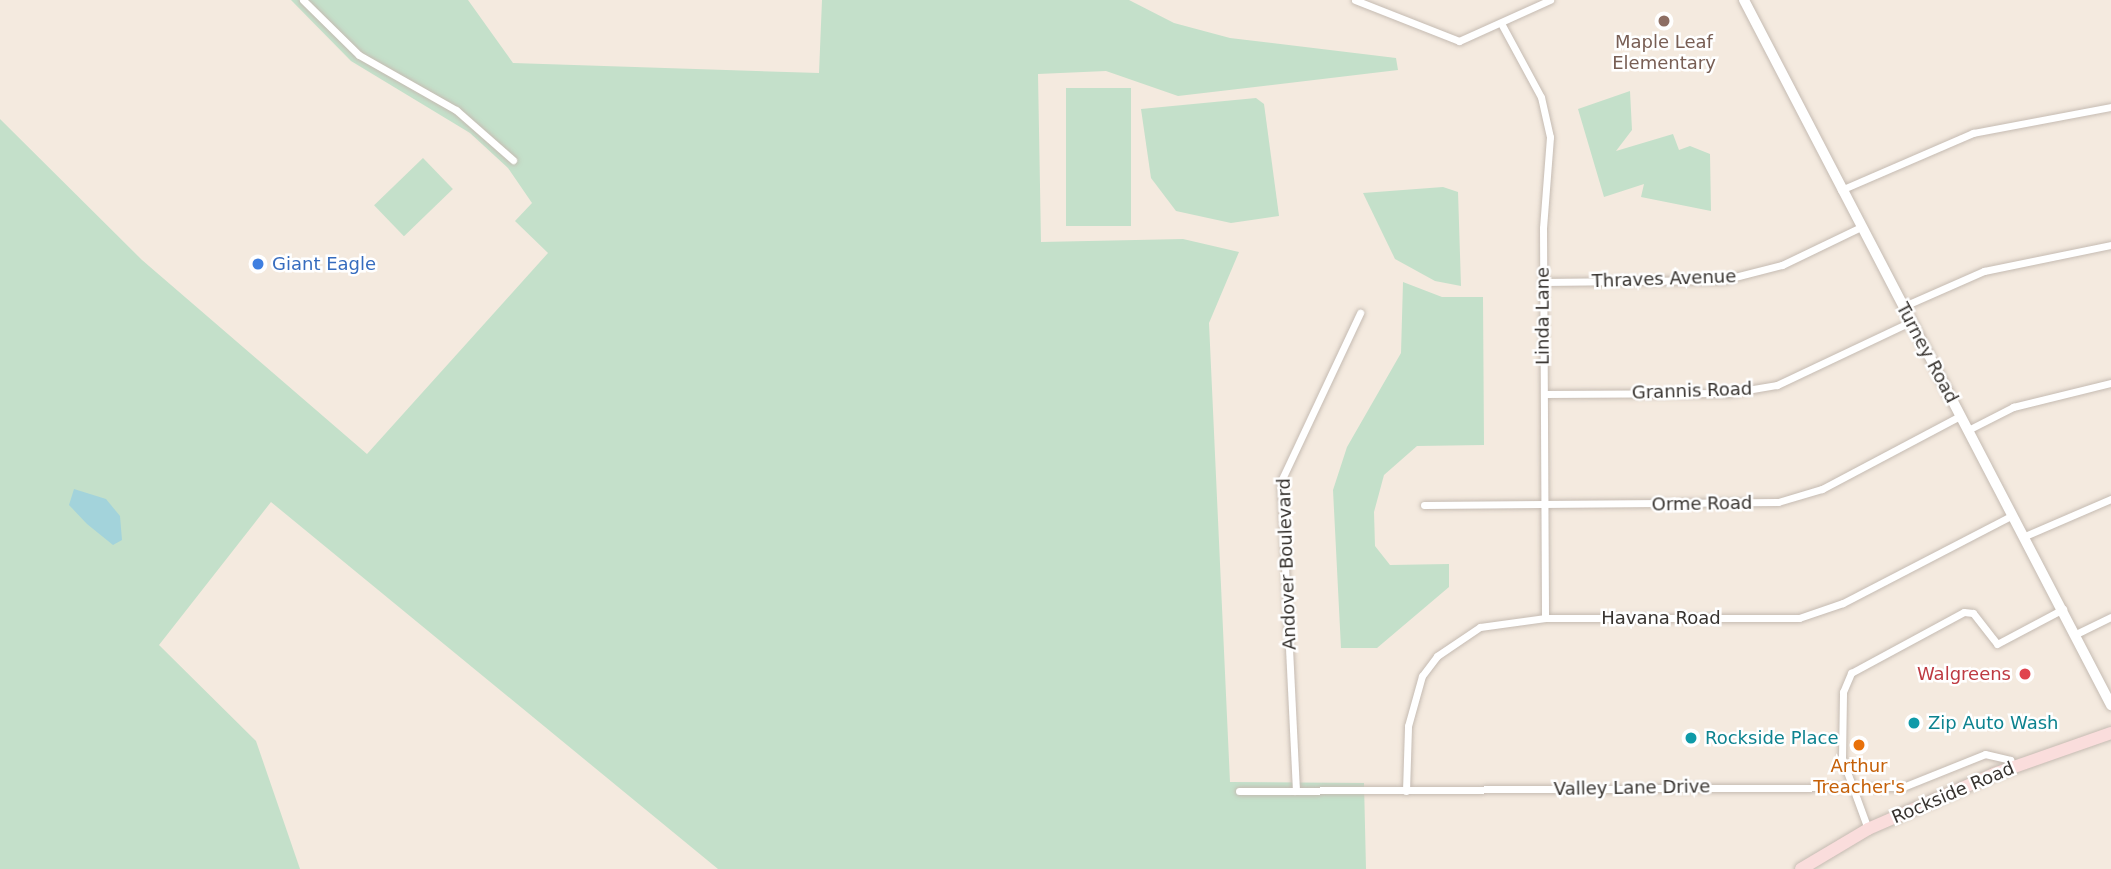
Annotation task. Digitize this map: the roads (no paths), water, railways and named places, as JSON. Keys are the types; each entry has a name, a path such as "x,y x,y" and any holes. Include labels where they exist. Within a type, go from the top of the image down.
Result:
{"main road":[{"name":"Turney Road","path":"1749,1 1859,228 2025,536 2111,705"},
{"name":"Rockside Road","path":"1801,869 1868,829 2013,767 2111,733"}],"street":[{"path":"303,0 359,55 456,110 513,160"},
{"path":"1355,0 1370,2 1459,41 1502,25 1550,0"},
{"name":"Linda Lane","path":"1502,25 1548,122 1543,282 1545,618"},
{"path":"1841,190 1973,133 2111,107"},
{"name":"Thraves Avenue","path":"1543,282 1723,280 1782,265 1859,228"},
{"path":"1902,307 1984,271 2111,245"},
{"name":"Andover Boulevard","path":"1296,791 1281,481 1360,313"},
{"name":"Grannis Road","path":"1544,394 1729,393 1777,385 1910,322"},
{"path":"1968,430 2013,407 2111,383"},
{"name":"Orme Road","path":"1424,505 1778,502 1822,489 1960,416"},
{"path":"2025,536 2111,499"},
{"name":"Havana Road","path":"1406,791 1413,697 1437,656 1480,627 1545,618 1799,618 1843,603 2013,515"},
{"path":"1868,829 1842,758 1841,724 1851,673 1964,612 1973,614 1997,644 2063,609"},
{"path":"2076,634 2111,617"},
{"name":"Valley Lane Drive","path":"1239,791 1906,786 1985,754 2010,760 2013,767"}],"water":[{"path":"74,489 106,499 120,516 122,540 113,545 69,505"}],"place":[{"name":"Maple Leaf Elementary","path":"1664,21"},
{"name":"Giant Eagle","path":"258,264"},
{"name":"Walgreens","path":"2025,674"},
{"name":"Zip Auto Wash","path":"1914,723"},
{"name":"Rockside Place","path":"1691,738"},
{"name":"Arthur Treacher's","path":"1859,745"}]}
